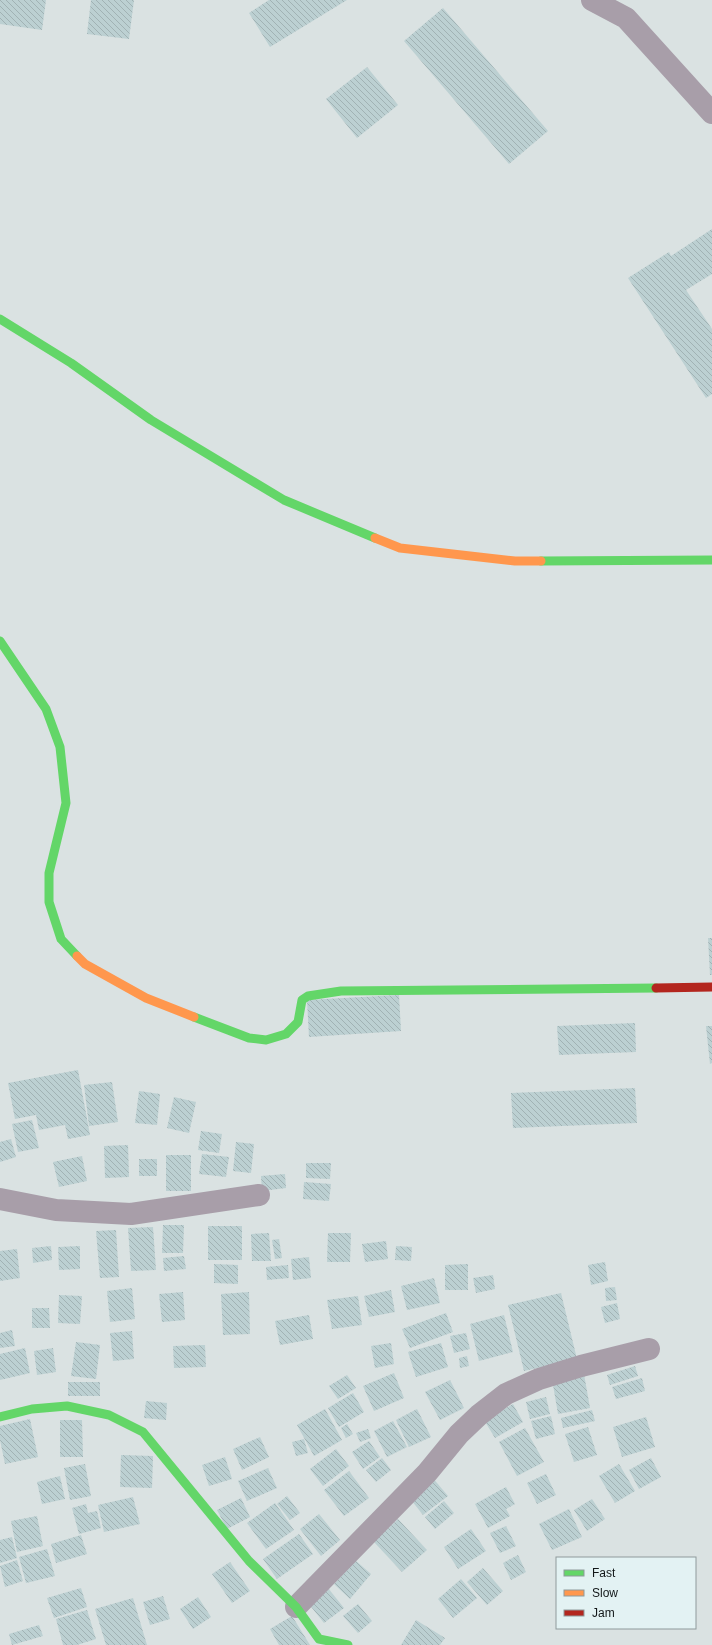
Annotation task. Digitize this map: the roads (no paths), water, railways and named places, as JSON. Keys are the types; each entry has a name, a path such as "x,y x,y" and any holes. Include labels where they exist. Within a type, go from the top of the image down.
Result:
{"street":[{"path":"592,0 626,18 712,113"},
{"path":"0,319 71,363 151,420 284,500 400,548 515,561 712,560"},
{"path":"0,641 46,709 60,747 66,803 49,873 48,902 61,939 85,964 146,998 249,1038 266,1040 286,1034 298,1022 302,1000 308,996 341,991 712,987"},
{"path":"0,1199 56,1210 131,1214 259,1195"},
{"path":"296,1607 427,1473 459,1434 479,1415 506,1394 546,1377 581,1366 649,1349"},
{"path":"0,1417 32,1409 67,1406 109,1415 143,1432 249,1561 296,1607 319,1639 348,1645"}]}
